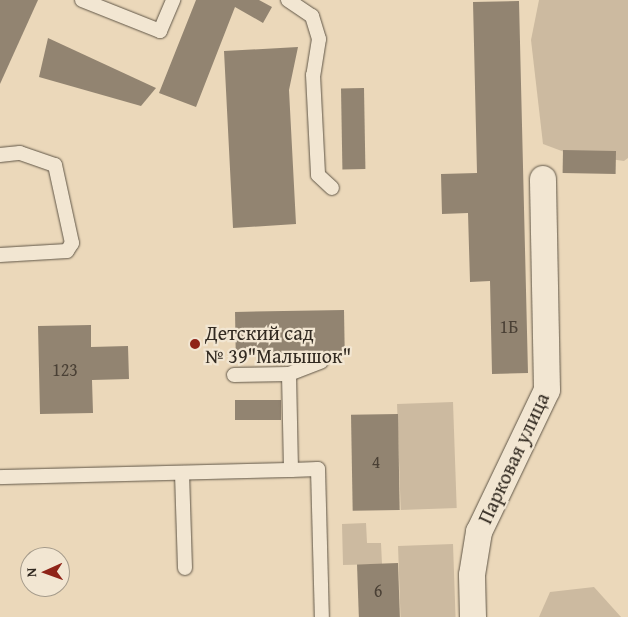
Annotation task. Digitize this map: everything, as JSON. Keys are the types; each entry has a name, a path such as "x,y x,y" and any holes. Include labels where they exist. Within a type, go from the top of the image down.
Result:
{"street":[{"name":"Парковая улица","path":"473,617 472,575 480,532 547,390 542,179"}],"lane":[{"path":"82,0 160,31 174,0"},
{"path":"288,0 312,16 319,39 313,75 318,175 332,188"},
{"path":"0,155 20,153 55,165 72,243 67,250 0,255"},
{"path":"234,375 288,374 321,362"},
{"path":"288,374 291,470"},
{"path":"0,478 318,469 322,617"},
{"path":"182,473 185,568"}],"shaded area":[{"path":"539,0 628,0 628,158 624,161 567,153 543,144 531,40"},
{"path":"453,402 457,508 401,510 397,404"},
{"path":"366,523 367,543 381,543 382,564 343,565 342,524"},
{"path":"453,544 456,617 401,617 398,546"},
{"path":"594,587 621,617 539,617 550,592"}],"building":[{"path":"0,0 38,0 0,84"},
{"path":"196,0 259,0 272,7 263,23 235,7 196,107 159,93"},
{"path":"519,1 528,373 492,374 490,281 470,282 468,213 442,214 441,174 477,173 473,2"},
{"path":"48,38 156,88 141,106 39,77"},
{"path":"298,47 289,90 296,224 233,228 224,51"},
{"path":"341,88 364,88 365,169 342,169"},
{"path":"563,150 616,151 616,174 563,173"},
{"path":"344,310 345,352 236,354 235,312"},
{"path":"91,325 91,347 128,346 129,379 92,380 93,413 40,414 38,326"},
{"path":"235,400 281,400 281,420 235,420"},
{"path":"398,414 400,510 353,511 351,415"},
{"path":"398,563 400,617 359,617 357,564"}],"place":[{"name":"Детский сад № 39\"Малышок\"","path":"195,344"}]}
